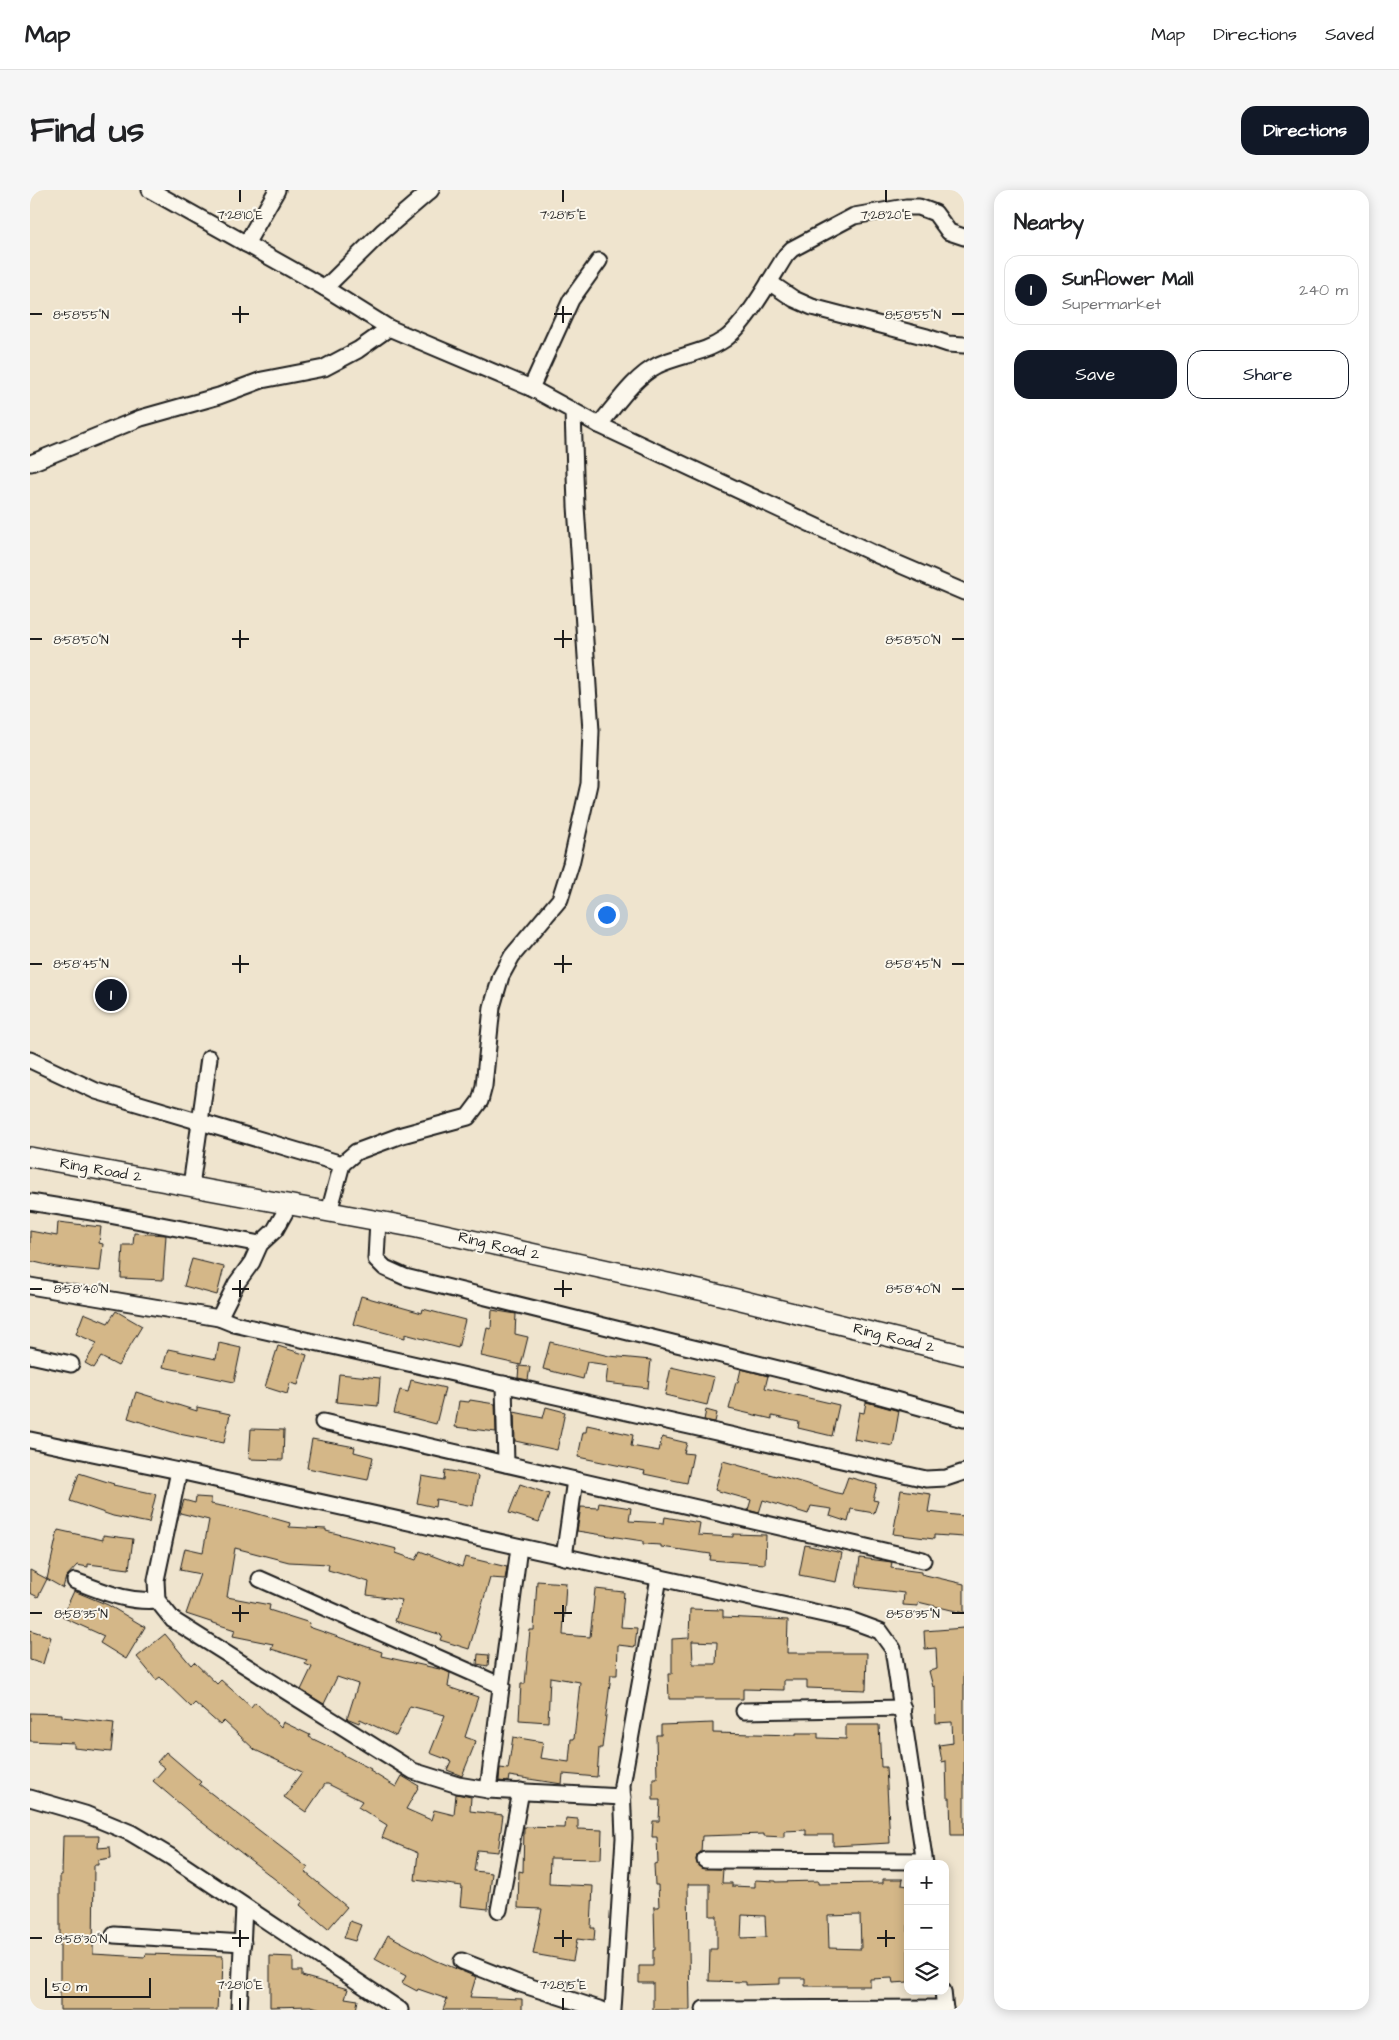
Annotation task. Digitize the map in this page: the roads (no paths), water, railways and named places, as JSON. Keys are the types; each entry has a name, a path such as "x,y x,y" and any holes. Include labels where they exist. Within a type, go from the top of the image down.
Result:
{"main road":[{"name":"Ring Road 2","path":"30,1157 378,1220 704,1292 964,1355"}],"street":[{"path":"150,190 173,195 246,244 325,288 389,328 531,388 599,425 866,550 964,592"},
{"path":"246,244 276,190"},
{"path":"325,288 382,232 431,190"},
{"path":"599,425 645,372 659,365 704,350 726,338 740,324 786,255 792,249 854,216 906,207 920,207 935,213 950,232 964,237"},
{"path":"531,388 571,300 599,261"},
{"path":"769,282 794,299 812,307 948,344 964,345"},
{"path":"31,462 141,418 218,396 262,380 324,368 358,350 389,328"},
{"path":"329,1212 342,1164 356,1152 402,1135 468,1117 480,1101 484,1086 492,1007 501,976 512,956 560,899 572,864 589,784 591,731 576,506 573,411"},
{"path":"191,1186 209,1058"},
{"path":"30,1060 96,1091 342,1164"},
{"path":"30,1202 260,1244"},
{"path":"219,1318 236,1284 252,1262 260,1244 275,1230 289,1205"},
{"path":"378,1220 376,1259 385,1268 405,1277 815,1378 964,1419"},
{"path":"30,1286 219,1318 234,1324 926,1479 946,1478 964,1472"},
{"path":"30,1354 71,1364"},
{"path":"504,1384 506,1464"},
{"path":"323,1422 923,1560"},
{"path":"30,1440 850,1620 880,1631 894,1650 925,1860"},
{"path":"178,1471 156,1580 157,1600 173,1620 413,1771 458,1785 488,1790 623,1797"},
{"path":"564,1557 575,1480"},
{"path":"488,1790 519,1547"},
{"path":"613,2010 624,1838 622,1785 659,1578"},
{"path":"260,1579 502,1686"},
{"path":"75,1581 124,1599 140,1602 157,1600"},
{"path":"744,1710 903,1708"},
{"path":"499,1910 521,1791"},
{"path":"30,1798 85,1814 131,1833 171,1857 400,2010"},
{"path":"705,1860 904,1862"},
{"path":"239,2010 244,1907"},
{"path":"114,1934 243,1943"},
{"path":"462,1961 518,1983 602,2010"},
{"path":"704,2009 945,2009 943,1995"}],"place":[{"name":"Sunflower Mall","path":"111,995"}]}
